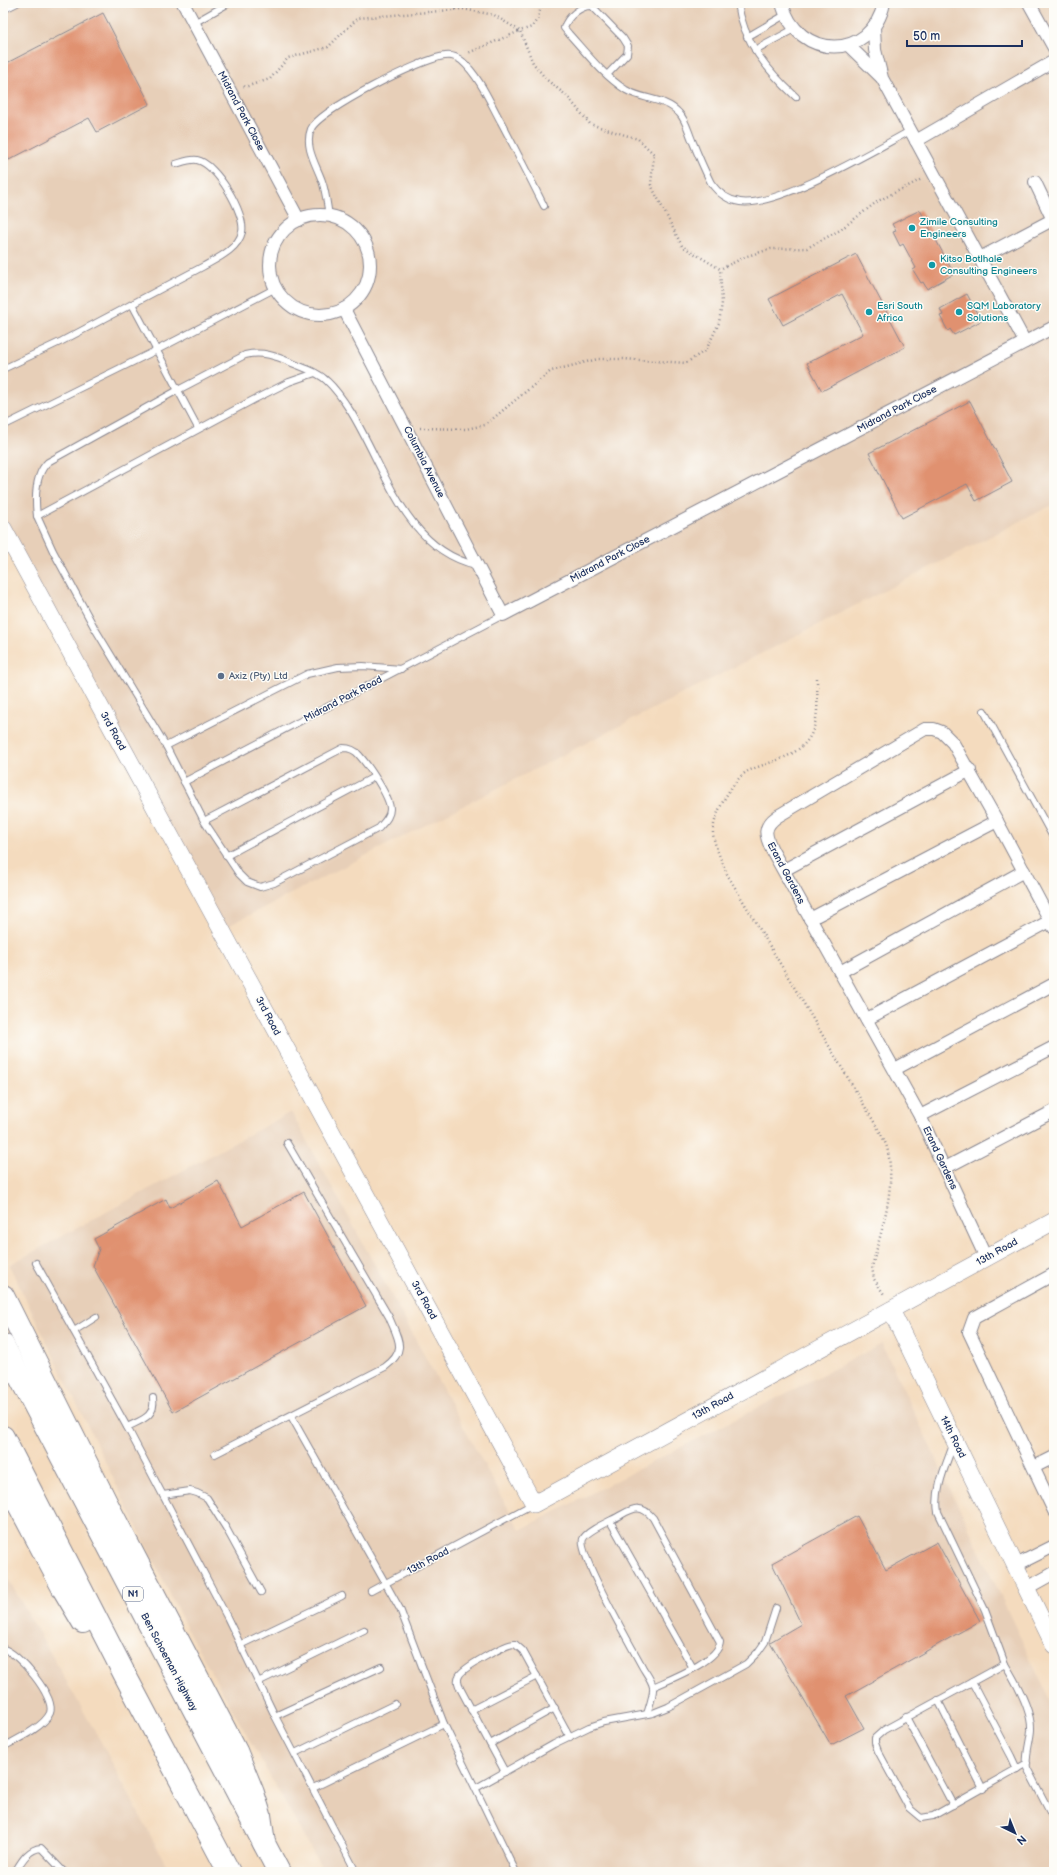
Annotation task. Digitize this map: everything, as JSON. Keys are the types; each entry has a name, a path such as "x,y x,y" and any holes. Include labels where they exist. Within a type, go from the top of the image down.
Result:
{"highway":[{"path":"3,1296 112,1514 236,1751 254,1793 260,1815 264,1843"},
{"name":"Ben Schoeman Highway","path":"3,1345 279,1872"},
{"path":"3,1437 127,1679 229,1872"},
{"path":"3,1475 73,1607 85,1625 127,1679"}],"street":[{"name":"Midrand Park Close","path":"184,3 299,220"},
{"path":"782,3 785,15 794,28 805,38 818,45 833,47 848,45 867,34 874,26 882,12 884,3"},
{"path":"1029,3 1054,48"},
{"path":"874,26 875,50 882,78 1025,342 1054,327"},
{"path":"848,45 882,78"},
{"path":"913,136 1054,61"},
{"path":"980,258 1054,219 1035,182"},
{"path":"314,216 329,216 344,221 356,230 365,242 369,257 370,272 365,287 356,299 344,309 329,314 313,315 298,310 285,301 276,288 271,273 271,257 276,242 286,229 299,220 314,216"},
{"name":"Columbia Avenue","path":"344,309 503,615"},
{"name":"Midrand Park Close","path":"503,615 1025,342"},
{"name":"3rd Road","path":"3,528 534,1504"},
{"name":"Erand Gardens","path":"986,1258 965,1216 945,1168 920,1116 810,919 768,840 766,832 767,826 772,820 925,730 934,729 948,736 970,770 1052,924"},
{"path":"784,870 970,770"},
{"path":"810,919 997,821"},
{"path":"840,972 1024,871"},
{"path":"867,1019 1052,924"},
{"path":"895,1069 1054,984"},
{"path":"920,1116 1054,1047"},
{"path":"945,1168 1054,1111"},
{"name":"13th Road","path":"534,1504 1054,1221"},
{"path":"1054,1274 974,1318 969,1332 1054,1511"},
{"name":"14th Road","path":"893,1308 954,1440 1054,1645"},
{"path":"1034,1467 1054,1457"},
{"path":"1016,1565 1051,1547"},
{"path":"1026,1588 1054,1573"}],"lane":[{"path":"3,10 17,3"},
{"path":"194,23 229,3"},
{"path":"738,3 740,19 754,50 770,70 796,97"},
{"path":"607,75 627,54 628,46 599,11 592,6 585,7 570,18 564,28 607,75 628,91 665,102 674,107 683,117 711,183 718,192 726,197 741,202 754,202 774,197 806,185 913,136"},
{"path":"747,36 785,15"},
{"path":"754,50 794,28"},
{"path":"329,216 322,180 309,148 308,137 312,127 318,120 335,107 393,76 434,58 446,55 462,61 489,98 544,206"},
{"path":"3,369 62,341 132,304 227,252 238,241 242,232 240,215 227,189 212,168 196,160 189,160 176,164"},
{"path":"3,426 157,350 276,288"},
{"path":"132,304 198,428"},
{"path":"204,820 343,748 351,749 359,754 388,801 390,811 387,818 379,828 274,883 260,887 247,882 226,856 204,820 166,746 94,627 53,551 37,516 36,498 39,479 42,470 48,462 178,390 245,355 267,353 315,372 326,379 336,390 360,427 401,505 412,521 429,539 456,560 478,566"},
{"path":"37,516 198,428 289,382 315,372"},
{"name":"Midrand Park Road","path":"184,782 503,615"},
{"path":"166,746 307,674 338,667 363,666 401,669"},
{"path":"984,711 1054,839"},
{"path":"226,856 374,777"},
{"path":"215,1454 389,1364 398,1356 400,1343 389,1317 287,1143"},
{"path":"36,1263 128,1427 356,1872"},
{"path":"74,1331 96,1317"},
{"path":"128,1427 148,1416 153,1411 153,1398"},
{"path":"291,1416 386,1583 409,1630 444,1724 516,1872"},
{"path":"954,1440 938,1492 938,1512 985,1610 1005,1664 1019,1688 1030,1721 1027,1763 1029,1772 1054,1820"},
{"path":"163,1495 190,1491 207,1498 226,1528 261,1592"},
{"name":"13th Road","path":"371,1591 534,1504"},
{"path":"647,1714 653,1687 584,1553 582,1544 586,1535 629,1511 638,1508 644,1509 653,1518 720,1642 718,1650 693,1668 653,1687"},
{"path":"610,1521 693,1668"},
{"path":"240,1645 342,1596"},
{"path":"476,1788 570,1737 604,1722 647,1714 668,1707 746,1664 758,1652 765,1642 776,1608"},
{"path":"258,1682 364,1630"},
{"path":"505,1772 458,1684 459,1675 466,1668 504,1647 512,1644 519,1647 523,1651 570,1737"},
{"path":"3,1649 18,1657 26,1665 48,1699 51,1707 50,1714 35,1729 3,1747"},
{"path":"1005,1664 878,1733 874,1743 910,1808 916,1816 925,1819 983,1789 1027,1763"},
{"path":"275,1716 381,1668"},
{"path":"472,1710 537,1676"},
{"path":"972,1682 1011,1756 1016,1769"},
{"path":"938,1700 983,1789"},
{"path":"295,1753 395,1704"},
{"path":"490,1744 555,1708"},
{"path":"906,1717 953,1805"},
{"path":"313,1788 444,1724"},
{"path":"15,1872 30,1852 35,1848 41,1848 64,1872"}],"path":[{"path":"241,82 245,88 270,80 288,58 328,47 358,18 463,9 494,15 520,31 456,58"},
{"path":"406,428 466,429 485,425 551,371 598,359 686,363 706,350 718,323 722,303 720,269"},
{"path":"817,678 815,725 808,739 798,750 782,759 746,772 730,789 717,814 713,832 718,852 727,874 880,1132 888,1150 891,1173 888,1197 872,1267 874,1279 879,1290 893,1308"}],"shaded area":[{"path":"3,3 1054,3 1054,504 218,931 3,536"},
{"path":"291,1112 520,1530 882,1344 1054,1709 1054,1872 324,1872 188,1631 9,1265"},
{"path":"3,1570 101,1742 170,1872 3,1872"}],"building":[{"path":"103,13 150,104 97,132 89,118 9,160 3,149 3,77 8,75 3,65"},
{"path":"920,210 954,274 927,289 923,282 921,283 913,270 916,268 903,244 900,246 893,232 896,231 892,224"},
{"name":"Esri South Africa","path":"856,254 905,347 822,391 807,363 863,334 842,294 783,325 769,299"},
{"name":"SQM Laboratory Solutions","path":"967,294 981,321 954,335 950,329 948,331 940,316 943,315 940,309"},
{"path":"970,401 1012,482 976,501 967,484 902,518 869,453"},
{"path":"218,1181 242,1226 304,1192 366,1306 173,1412 93,1266 99,1249 94,1239 166,1199 170,1208"},
{"path":"857,1516 886,1570 937,1542 980,1621 846,1696 864,1728 831,1745 770,1642 801,1624 772,1563"}],"place":[{"name":"Zimile Consulting Engineers","path":"912,228"},
{"name":"Kitso Botlhale Consulting Engineers","path":"932,265"},
{"name":"Esri South Africa","path":"869,312"},
{"name":"SQM Laboratory Solutions","path":"959,312"},
{"name":"Axiz (Pty) Ltd","path":"221,676"}]}
